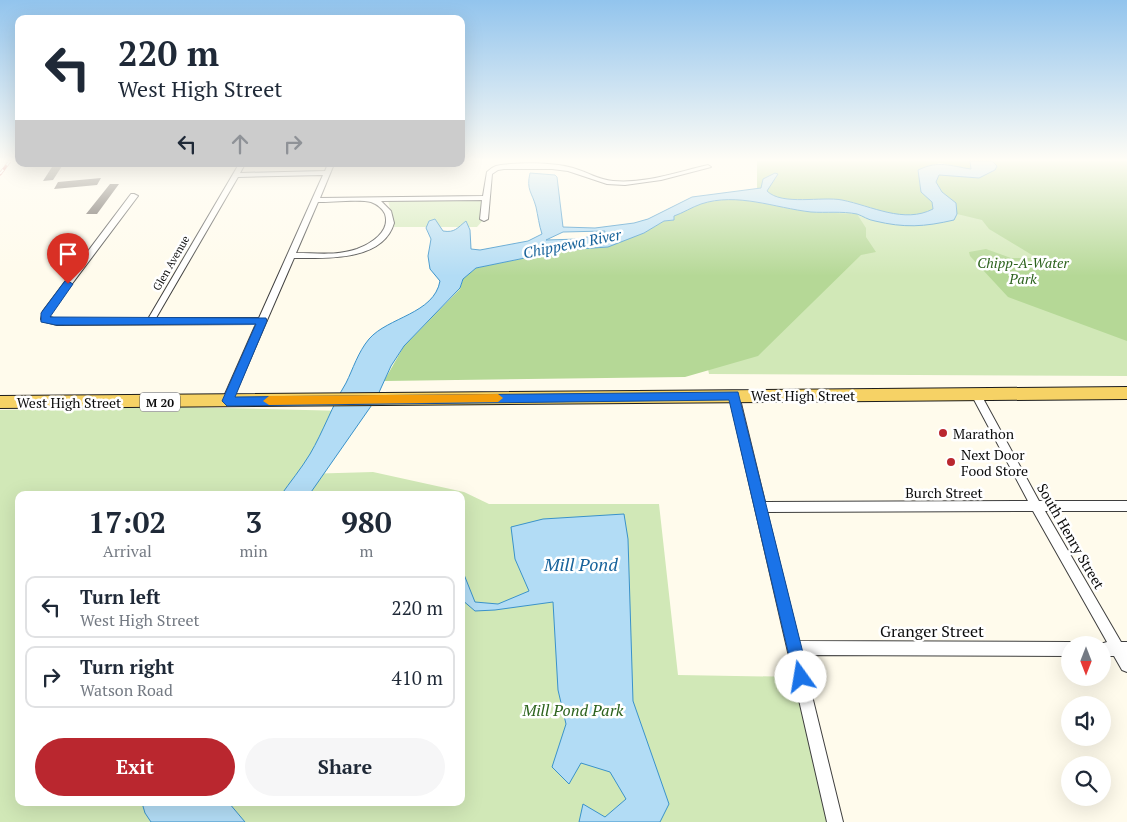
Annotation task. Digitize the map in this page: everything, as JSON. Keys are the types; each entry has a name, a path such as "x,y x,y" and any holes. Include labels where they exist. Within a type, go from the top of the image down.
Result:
{"main road":[{"name":"West High Street","path":"0,402 1127,393"}],"street":[{"path":"131,199 46,313 45,319 56,322 262,321"},
{"name":"Glen Avenue","path":"150,322 222,199"},
{"path":"227,401 314,200 404,199"},
{"path":"484,219 486,199"},
{"path":"290,256 348,254 363,250 378,241 389,227 389,216 381,204 365,200"},
{"name":"South Henry Street","path":"976,394 1036,506 1122,649 1127,665"},
{"path":"734,395 835,822"},
{"name":"Burch Street","path":"762,508 1127,506"},
{"name":"Granger Street","path":"794,648 1061,649"}],"green space":[{"path":"486,199 484,219 477,227 394,227 388,200"},
{"name":"Chipp-A-Water Park","path":"720,199 1127,199 1127,376 709,374 675,206"},
{"path":"832,199 929,199 932,202 933,209 910,215 898,215 842,200"},
{"path":"951,199 1127,199 1127,341 1008,297 970,256 969,252 986,249 1011,258 1037,258 989,229 982,220 957,214 956,203"},
{"path":"722,200 743,200 811,212 857,214 866,228 866,237 876,252 861,255 758,356 685,377 384,381 404,346 460,289 463,279 476,268 564,250 608,246 644,233 664,221 674,220 673,216 702,203"},
{"name":"Mill Pond Park","path":"180,407 347,411 304,474 373,472 459,491 15,491 15,806 465,806 465,492 489,504 659,504 678,675 801,677 835,822 0,822 0,410"}],"water":[{"name":"Chippewa River","path":"533,199 560,199 563,227 595,228 634,223 648,219 687,199 837,199 888,212 911,215 933,209 932,202 929,199 951,199 956,203 957,214 954,220 914,226 895,225 851,213 811,212 742,200 715,201 694,207 674,216 674,220 664,221 644,233 608,247 564,250 476,268 463,279 460,288 404,346 391,366 376,399 312,491 284,491 315,446 365,344 387,325 420,308 436,292 440,281 430,269 428,256 431,239 426,228 429,221 435,219 443,231 450,231 466,221 470,230 471,249 480,250 528,241 542,234","holes":["605,231 604,233 579,239 546,240 563,232"]},
{"name":"Mill Pond","path":"624,514 628,539 633,701 669,804 660,822 579,822 583,804 605,817 626,799 610,772 581,763 569,784 552,767 566,724 558,690 553,602 475,611 465,602 465,577 475,602 498,604 529,591 515,559 511,527 543,519"},
{"path":"143,806 232,806 245,822 151,822"}],"building":[{"path":"98,199 108,199 97,214 86,214"}],"slow traffic":[{"path":"269,401 498,398"}],"place":[{"name":"Marathon","path":"943,433"},
{"name":"Next Door Food Store","path":"951,462"}],"route":[{"path":"68,284 44,316 47,321 262,321 227,401 734,395 801,677"}]}
